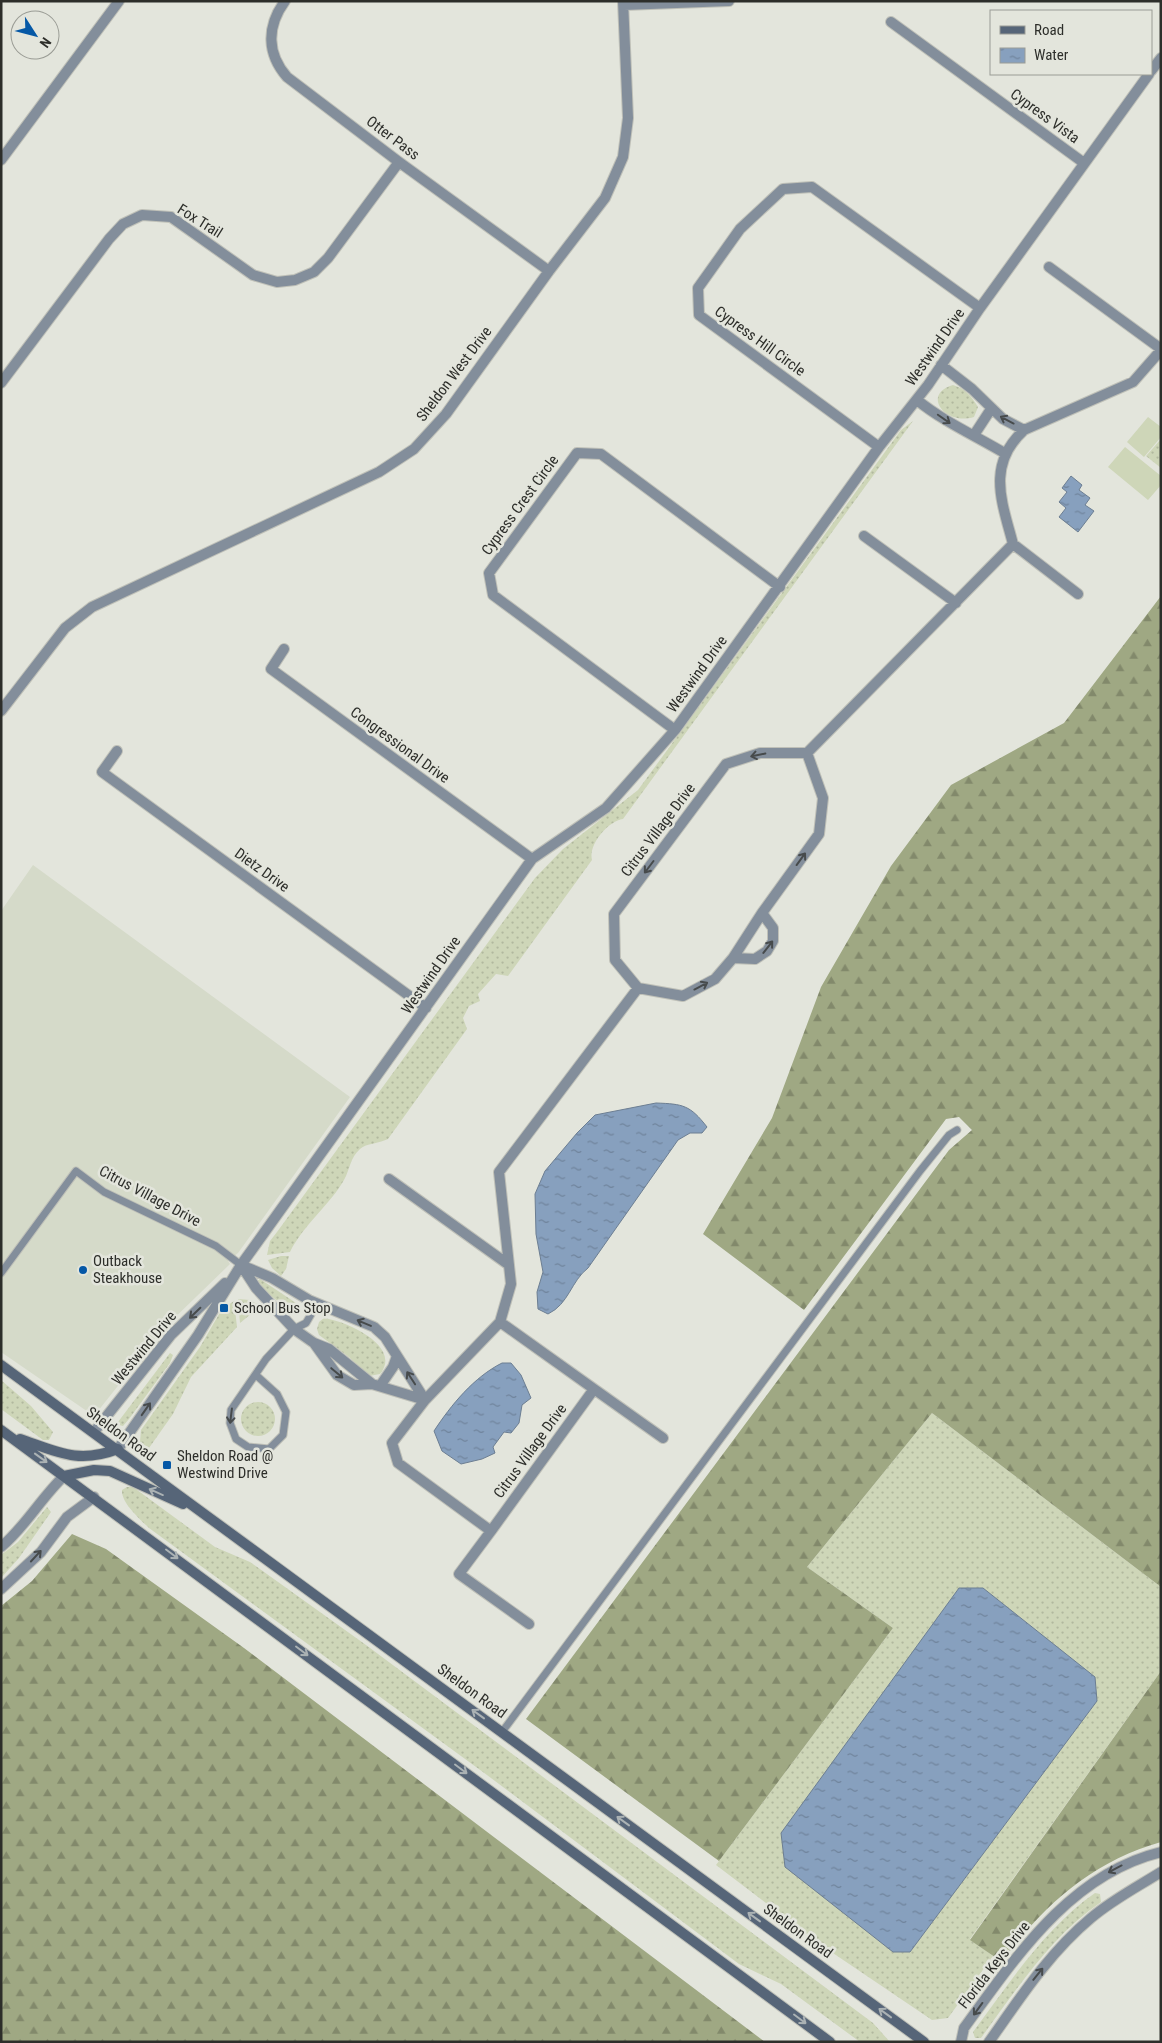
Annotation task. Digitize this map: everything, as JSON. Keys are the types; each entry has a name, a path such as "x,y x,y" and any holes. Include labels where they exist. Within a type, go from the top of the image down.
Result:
{"main road":[{"name":"Sheldon Road","path":"1,1365 924,2042"},
{"path":"5,1433 71,1457 101,1456 118,1449"},
{"path":"5,1433 830,2042"},
{"path":"64,1476 94,1470 110,1471 200,1512"}],"street":[{"path":"1,160 119,1"},
{"name":"Otter Pass","path":"284,1 272,28 271,43 276,64 288,77 399,162 549,271"},
{"path":"623,3 729,1"},
{"name":"Sheldon West Drive","path":"1,711 65,628 92,607 379,472 414,449 446,414 549,271 605,198 623,157 628,118 623,3"},
{"name":"Cypress Vista","path":"891,22 1084,163"},
{"name":"Westwind Drive","path":"1152,69 1161,58"},
{"name":"Westwind Drive","path":"118,1449 198,1335 241,1265 532,859 606,808 675,730 780,587 879,447 917,400 980,308 1148,75"},
{"name":"Fox Trail","path":"1,383 109,239 123,224 142,215 171,217 254,275 277,282 295,280 314,272 328,258 399,162"},
{"name":"Cypress Hill Circle","path":"879,447 700,315 698,288 740,228 783,189 812,187 980,308"},
{"path":"1049,267 1161,350 1133,382 1024,430 1012,441 1006,454 998,488 1013,544 1078,594"},
{"path":"941,365 972,389 1002,419 1024,430"},
{"path":"917,400 953,426 974,435 1006,454"},
{"path":"974,435 992,409"},
{"name":"Cypress Crest Circle","path":"675,730 493,595 489,574 518,533 577,453 600,454 780,587"},
{"path":"864,536 956,602"},
{"path":"491,1531 398,1462 392,1443 425,1400 500,1322 511,1284 499,1172 638,988 682,996 715,979 733,958 762,913 819,834 823,798 807,753 1013,544"},
{"name":"Congressional Drive","path":"284,649 271,669 532,859"},
{"name":"Dietz Drive","path":"117,750 102,772 426,1008"},
{"name":"Citrus Village Drive","path":"638,988 615,960 614,914 726,764 760,753 807,753"},
{"path":"733,958 755,958 767,951 773,941 773,928 762,913"},
{"path":"389,1179 509,1265"},
{"name":"Westwind Drive","path":"94,1432 171,1336 241,1265"},
{"name":"Citrus Village Drive","path":"241,1265 272,1278 317,1304 374,1327 385,1337 425,1400"},
{"name":"Citrus Village Drive","path":"241,1265 256,1288 294,1329 314,1343 329,1348 376,1385"},
{"path":"500,1322 663,1438"},
{"name":"Citrus Village Drive","path":"314,1343 337,1375 354,1384 376,1385 425,1400"},
{"path":"376,1385 393,1367 397,1356"},
{"name":"Citrus Village Drive","path":"529,1624 459,1574 594,1389"},
{"path":"1,1547 11,1539 48,1491 64,1476"},
{"path":"1,1589 41,1552 67,1517 94,1497"},
{"name":"Florida Keys Drive","path":"961,2042 964,2028 1025,1945 1047,1922 1082,1891 1116,1868 1161,1852"},
{"path":"989,2042 1027,1987 1060,1946 1092,1917 1161,1872"}],"lane":[{"path":"502,1732 920,1171 949,1135 958,1130"},
{"name":"Citrus Village Drive","path":"1,1272 76,1171 104,1192 216,1246 241,1265"},
{"path":"256,1376 277,1394 286,1412 283,1435 269,1449 248,1447 236,1439 230,1423 231,1410 266,1359 294,1329 306,1323 317,1304"}],"shaded area":[{"path":"33,865 350,1097 238,1253 228,1261 230,1264 163,1329 94,1416 1,1352 1,911"}],"green space":[{"path":"953,385 965,391 978,407 974,417 963,419 954,417 941,408 938,401 939,395 944,389"},
{"path":"1148,417 1161,427 1161,437 1144,457 1127,442"},
{"path":"913,421 623,819 611,824 600,835 593,848 592,860 508,976 496,974 478,994 480,1001 469,1006 463,1018 467,1029 388,1139 366,1146 357,1152 338,1189 302,1233 290,1252 267,1255 270,1241 535,878 563,849 638,790 901,430"},
{"path":"1161,439 1161,468 1146,456"},
{"path":"1125,447 1161,476 1161,485 1148,500 1108,467"},
{"path":"1161,596 1161,1587 932,1413 807,1567 893,1628 719,1861 526,1719 949,1150 972,1130 959,1117 946,1119 804,1310 703,1234 772,1118 821,987 891,866 951,785 1064,723"},
{"path":"289,1256 286,1269 281,1276 272,1268 268,1260"},
{"path":"260,1279 296,1303 301,1311 297,1315 294,1314 257,1285 257,1281"},
{"path":"238,1299 250,1300 261,1306 240,1323"},
{"path":"234,1301 237,1327 191,1377 173,1414 149,1448 140,1442 141,1430 200,1347 222,1309"},
{"path":"324,1318 345,1324 357,1330 378,1345 384,1354 385,1364 380,1374 369,1376 349,1357 319,1335 317,1329 319,1322"},
{"path":"170,1353 173,1355 170,1363 129,1419 123,1426 119,1425 118,1422"},
{"path":"1,1380 31,1406 53,1432 49,1440 43,1440 1,1409"},
{"path":"258,1402 270,1407 275,1419 270,1431 258,1436 246,1431 241,1419 246,1407"},
{"path":"932,1413 1161,1587 1161,1671 970,1939 993,1956 948,2018 932,2020 824,1947 716,1865 893,1628 807,1567","holes":["1097,1701 910,1952 893,1952"]},
{"path":"127,1487 133,1487 215,1547 250,1562 366,1645 873,2023 890,2042 860,2042 781,1984 739,1964 487,1775 149,1528 125,1500 122,1490"},
{"path":"47,1507 51,1512 19,1558 1,1578 1,1555 18,1542"},
{"path":"72,1534 106,1549 244,1648 765,2042 1,2042 1,1606 32,1581"},
{"path":"1161,1671 1161,1842 1136,1850 1113,1861 1071,1888 1034,1922 1002,1962 970,1940"},
{"path":"1095,1893 1100,1894 1101,1902 1050,1947 981,2038 975,2038 973,2032 1029,1957 1060,1922"}],"water":[{"path":"1071,476 1082,485 1079,490 1090,498 1085,505 1094,511 1078,532 1059,517 1066,508 1059,502 1067,492 1062,488"},
{"path":"656,1103 685,1107 696,1114 707,1127 702,1133 690,1133 678,1140 561,1304 548,1314 538,1309 537,1292 543,1272 536,1234 535,1194 545,1171 595,1115"},
{"path":"502,1363 511,1363 521,1375 531,1398 522,1405 519,1423 511,1433 504,1432 493,1447 495,1453 482,1459 461,1464 442,1451 434,1431 464,1392 482,1376"},
{"path":"959,1588 983,1588 1095,1677 1097,1701 910,1952 893,1952 785,1867 781,1833"}],"place":[{"name":"Outback Steakhouse","path":"83,1270"},
{"name":"School Bus Stop","path":"224,1308"},
{"name":"Sheldon Road @ Westwind Drive","path":"167,1465"}]}
